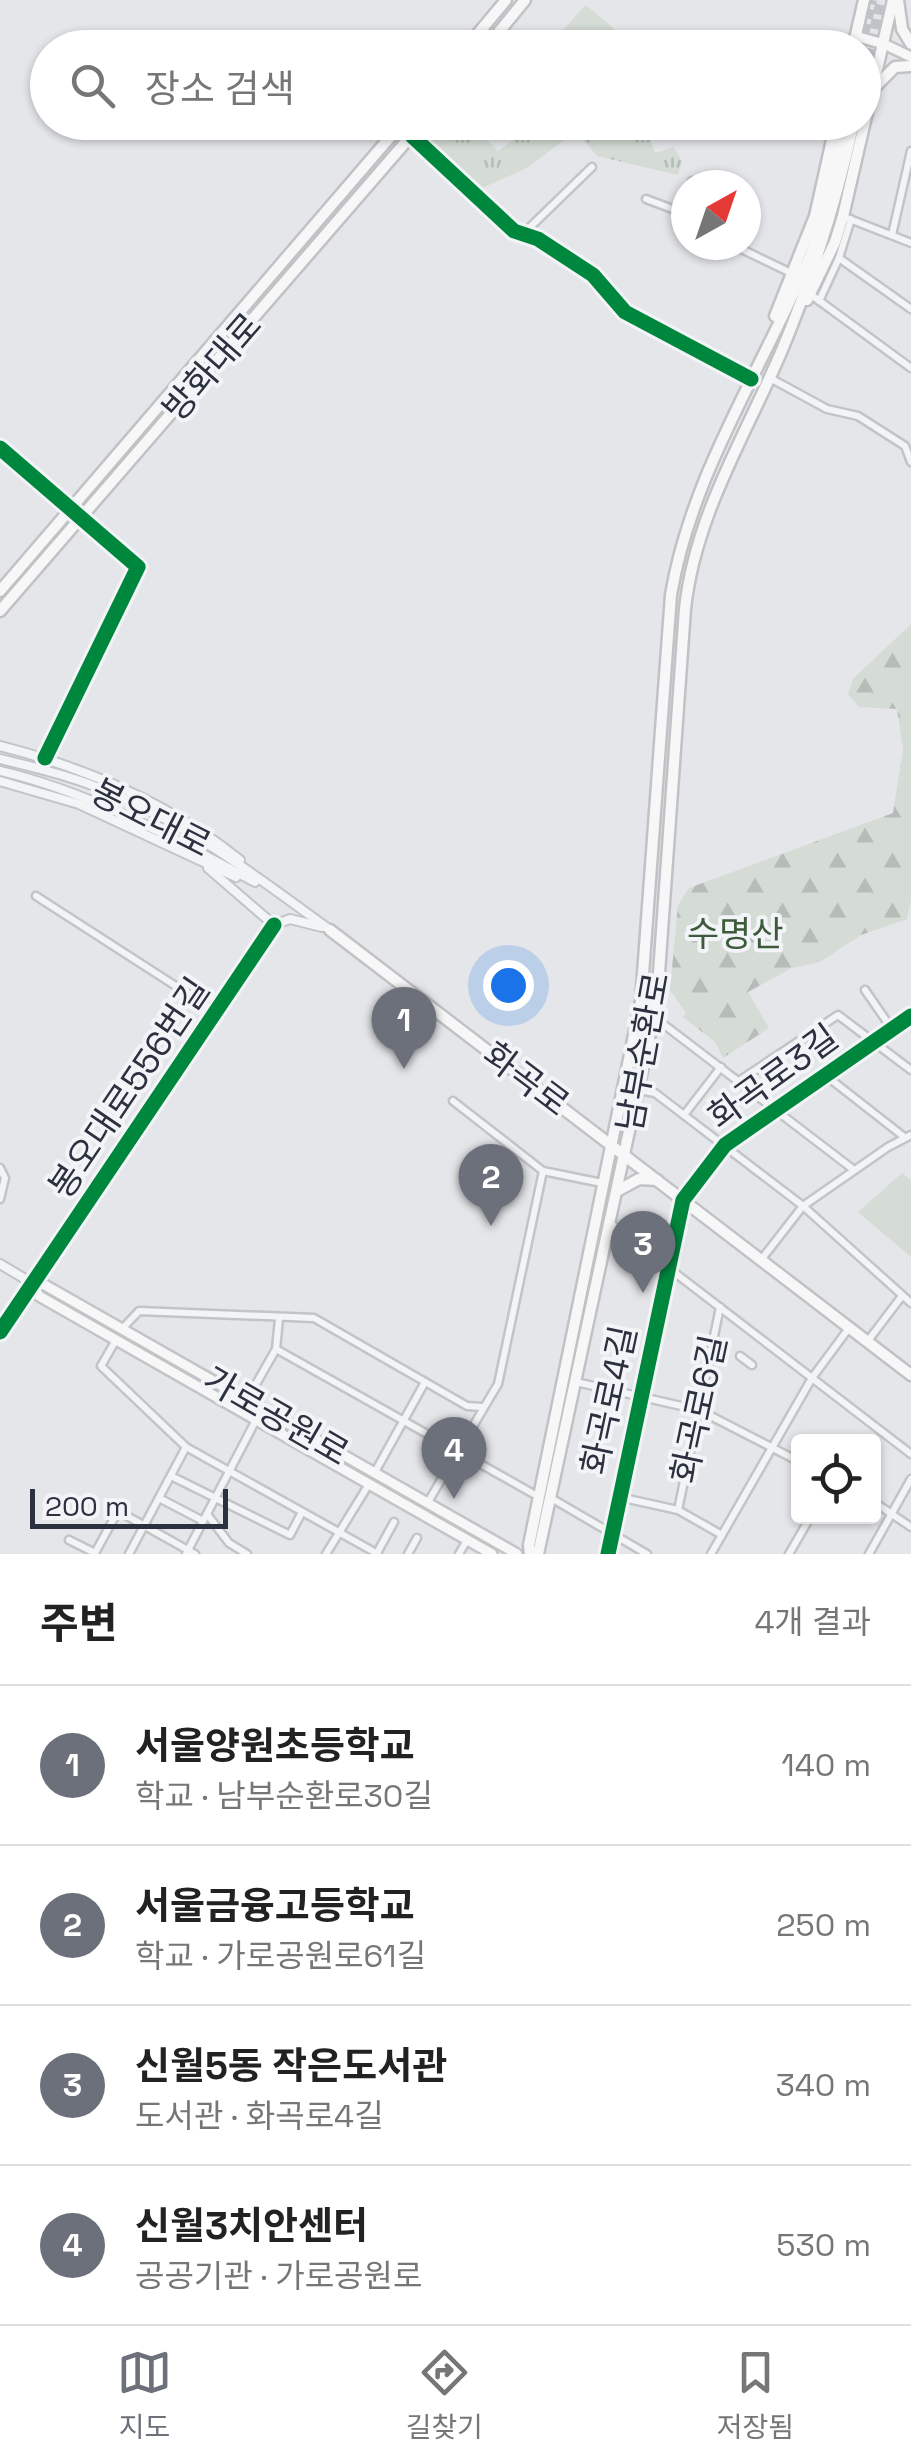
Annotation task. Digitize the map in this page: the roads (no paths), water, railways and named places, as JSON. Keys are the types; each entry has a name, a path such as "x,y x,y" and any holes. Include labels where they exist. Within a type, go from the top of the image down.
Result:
{"main road":[{"path":"481,30 506,0"},
{"path":"501,30 525,0"},
{"path":"857,30 864,0"},
{"path":"896,0 902,28 911,44"},
{"name":"남부순환로","path":"881,57 896,0"},
{"path":"881,44 911,57"},
{"path":"881,82 892,69 911,66"},
{"name":"방화대로","path":"0,592 388,140"},
{"name":"방화대로","path":"0,611 409,140"},
{"name":"남부순환로","path":"766,346 815,216 832,140"},
{"name":"남부순환로","path":"538,1554 602,1185 642,1000 663,689 676,563 694,506 820,229 840,140"},
{"name":"남부순환로","path":"530,1554 528,1545 576,1382 654,1016 688,585 713,501 782,350 826,235 850,140"},
{"name":"남부순환로","path":"782,350 814,298 847,218 863,140"},
{"name":"화곡로","path":"330,930 911,1376"},
{"path":"626,1072 632,1086 628,1107 635,1107"},
{"path":"616,1192 639,1179 658,1180"},
{"path":"602,1185 612,1185 609,1204 613,1207"},
{"name":"가로공원로","path":"492,1554 38,1296 32,1284 43,1284 517,1554"}],"street":[{"path":"416,140 514,231 574,260 593,275 625,312 751,379"},
{"path":"892,234 911,151"},
{"path":"523,234 592,167"},
{"path":"646,199 671,208"},
{"path":"847,218 911,243"},
{"name":"남부순환로","path":"814,298 838,258 847,218"},
{"path":"838,258 911,309"},
{"path":"761,259 792,274"},
{"path":"814,298 911,368"},
{"path":"769,377 827,409 858,416 905,446 911,462"},
{"path":"0,448 110,539 136,563 138,571 45,758"},
{"path":"0,746 102,779 166,810 210,836 290,900"},
{"name":"봉오대로","path":"0,758 95,786 136,804 206,842 330,930"},
{"name":"봉오대로","path":"0,772 62,788 116,809 290,900"},
{"path":"0,781 79,804 290,900"},
{"path":"201,862 274,925 290,918 330,930"},
{"name":"봉오대로556번길","path":"36,896 216,1012"},
{"name":"봉오대로556번길","path":"0,1332 274,925"},
{"name":"화곡로3길","path":"865,990 892,1028"},
{"path":"739,1081 838,1015 911,1070"},
{"path":"654,1016 854,1170"},
{"name":"화곡로3길","path":"683,1200 725,1144 911,1016"},
{"path":"684,1115 721,1067"},
{"name":"화곡로3길","path":"826,1075 907,1136"},
{"path":"639,1090 655,1093 725,1144 911,1303"},
{"path":"453,1101 543,1171 602,1185"},
{"path":"762,1260 802,1206 907,1136"},
{"path":"0,1168 5,1178 0,1199"},
{"path":"428,1502 498,1384 543,1171"},
{"name":"화곡로4길","path":"608,1554 683,1200"},
{"path":"610,1223 911,1454"},
{"name":"가로공원로","path":"0,1264 32,1284"},
{"path":"867,1342 902,1296"},
{"name":"화곡로6길","path":"678,1510 720,1307"},
{"path":"122,1329 138,1311 314,1318 467,1406 482,1407"},
{"path":"247,1400 276,1349 279,1319"},
{"path":"711,1554 812,1378 849,1328"},
{"path":"116,1340 101,1366 186,1447 377,1554 394,1522"},
{"path":"276,1349 456,1452 647,1554"},
{"path":"740,1356 752,1365"},
{"path":"375,1472 425,1382"},
{"path":"576,1382 699,1410 791,1457"},
{"path":"69,1540 96,1554 118,1511 190,1553 256,1420"},
{"path":"129,1554 186,1447"},
{"path":"171,1476 290,1535 302,1512"},
{"path":"869,1554 911,1479"},
{"name":"가로공원로","path":"326,1554 369,1484"},
{"name":"화곡로4길","path":"619,1497 678,1510 722,1535"},
{"path":"159,1498 205,1518 229,1544 247,1554"},
{"path":"881,1506 911,1527"},
{"path":"790,1554 807,1524"},
{"path":"408,1554 417,1538"},
{"path":"459,1554 468,1540"}],"tunnel":[{"path":"865,30 872,0"},
{"path":"874,30 881,0"}],"place":[{"name":"서울양원초등학교","path":"404,1069"},
{"name":"서울금융고등학교","path":"491,1226"},
{"name":"신월5동 작은도서관","path":"643,1293"},
{"name":"신월3치안센터","path":"454,1499"}],"park label":[{"name":"수명산","path":"735,934"}]}
